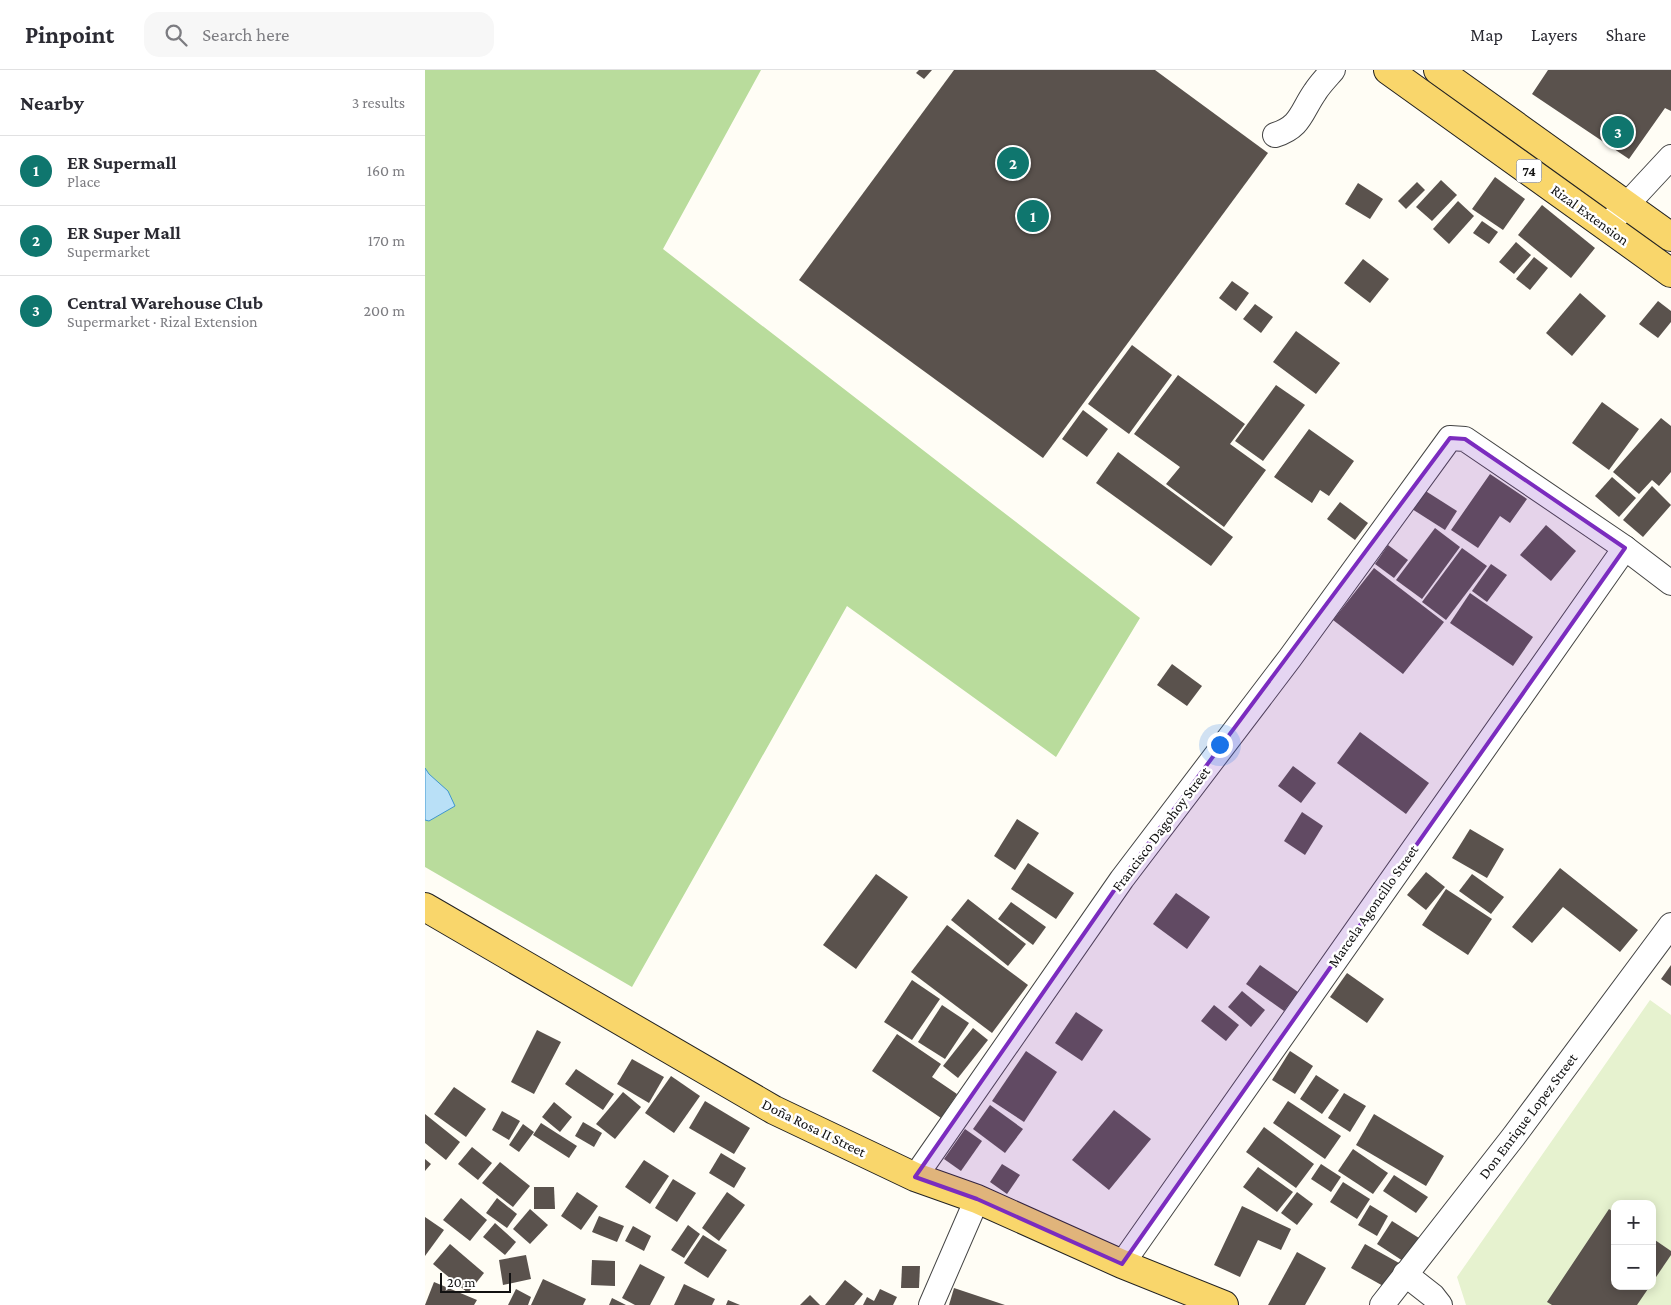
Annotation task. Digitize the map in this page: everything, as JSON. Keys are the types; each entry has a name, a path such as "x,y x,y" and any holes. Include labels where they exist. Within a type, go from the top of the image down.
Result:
{"main road":[{"name":"Rizal Extension","path":"1387,70 1671,273"},
{"name":"Rizal Extension","path":"1439,70 1662,231"},
{"name":"Doña Rosa II Street","path":"425,907 774,1110 915,1177 977,1199 1122,1264 1224,1305"}],"street":[{"path":"1275,135 1288,131 1297,123 1315,90 1333,70"},
{"path":"1606,227 1671,157"},
{"path":"1635,247 1662,231"},
{"name":"Francisco Dagohoy Street","path":"915,1177 1122,879 1290,658 1450,438 1465,438 1625,548"},
{"path":"1625,548 1671,582"},
{"name":"Marcela Agoncillo Street","path":"1122,1264 1625,548"},
{"name":"Don Enrique Lopez Street","path":"1382,1305 1514,1136 1671,925"},
{"path":"931,1305 977,1199"},
{"path":"1405,1274 1433,1296 1440,1305"}],"highlighted area":[{"path":"1450,438 1465,439 1625,548 1122,1264 977,1199 915,1177 1122,879"}],"green space":[{"path":"425,70 761,70 663,249 1140,618 1056,757 847,606 632,987 425,867"},
{"path":"1650,1000 1671,1015 1671,1305 1466,1305 1457,1277"}],"water":[{"path":"425,768 448,791 455,806 429,821 425,820"}],"building":[{"path":"919,70 932,70 924,79 916,73"},
{"path":"954,70 1155,70 1268,153 1043,458 799,280"},
{"path":"1548,70 1671,70 1671,111 1665,108 1629,159 1532,94"},
{"path":"1495,177 1525,199 1503,230 1472,209"},
{"path":"1441,180 1457,195 1432,221 1416,207"},
{"path":"1417,182 1425,190 1406,209 1398,201"},
{"path":"1358,183 1383,199 1370,219 1345,204"},
{"path":"1458,201 1474,216 1449,244 1433,229"},
{"path":"1542,205 1595,248 1571,278 1518,235"},
{"path":"1482,221 1498,232 1489,244 1473,233"},
{"path":"1516,242 1531,255 1514,274 1499,262"},
{"path":"1534,257 1548,268 1530,290 1516,279"},
{"path":"1363,259 1389,279 1370,303 1344,283"},
{"path":"1232,281 1249,293 1236,311 1219,298"},
{"path":"1580,293 1606,316 1572,356 1546,333"},
{"path":"1658,301 1671,311 1671,322 1658,338 1639,324"},
{"path":"1255,304 1273,317 1261,333 1243,319"},
{"path":"1296,331 1340,363 1316,394 1273,362"},
{"path":"1132,345 1172,375 1129,434 1088,404"},
{"path":"1178,375 1245,424 1230,444 1266,470 1224,527 1166,484 1180,467 1134,434"},
{"path":"1276,385 1305,405 1263,461 1235,441"},
{"path":"1602,402 1639,429 1609,470 1572,443"},
{"path":"1083,410 1108,429 1087,457 1062,439"},
{"path":"1661,418 1671,426 1671,472 1659,486 1652,480 1639,494 1613,472"},
{"path":"1309,429 1354,461 1329,496 1320,490 1312,503 1274,477"},
{"path":"1118,452 1233,537 1211,566 1096,483"},
{"path":"1490,474 1527,499 1510,523 1500,516 1478,548 1451,530"},
{"path":"1612,477 1636,498 1619,517 1595,496"},
{"path":"1652,486 1671,505 1643,537 1623,520"},
{"path":"1424,490 1457,511 1445,530 1412,509"},
{"path":"1340,502 1368,523 1355,540 1327,519"},
{"path":"1546,525 1576,551 1551,581 1520,555"},
{"path":"1435,528 1460,547 1422,599 1396,580"},
{"path":"1388,545 1408,560 1394,578 1375,564"},
{"path":"1462,548 1487,566 1446,620 1422,602"},
{"path":"1491,564 1507,575 1487,602 1472,591"},
{"path":"1374,568 1444,622 1403,674 1333,620"},
{"path":"1470,593 1533,637 1513,666 1450,623"},
{"path":"1172,664 1202,686 1187,706 1157,685"},
{"path":"1360,732 1429,783 1406,814 1337,763"},
{"path":"1293,766 1316,783 1301,803 1278,786"},
{"path":"1302,812 1323,826 1305,855 1284,841"},
{"path":"1017,819 1039,833 1015,870 994,856"},
{"path":"1470,829 1504,849 1487,878 1452,858"},
{"path":"1028,863 1074,893 1056,919 1011,889"},
{"path":"1560,868 1638,930 1620,952 1563,907 1532,943 1512,927"},
{"path":"1426,872 1445,887 1426,910 1407,895"},
{"path":"876,874 908,897 856,969 823,945"},
{"path":"1472,874 1504,897 1491,914 1459,891"},
{"path":"1446,889 1492,919 1468,955 1422,925"},
{"path":"1176,893 1210,917 1187,949 1153,924"},
{"path":"968,899 1026,944 1008,966 951,920"},
{"path":"1011,902 1046,927 1033,945 998,919"},
{"path":"947,925 1028,985 992,1033 911,972"},
{"path":"1260,965 1298,992 1284,1011 1246,984"},
{"path":"1671,965 1671,986 1661,979"},
{"path":"1347,973 1384,999 1367,1023 1330,997"},
{"path":"912,980 940,999 912,1040 884,1022"},
{"path":"1242,991 1265,1010 1251,1027 1228,1007"},
{"path":"942,1005 969,1023 945,1059 918,1042"},
{"path":"1214,1005 1239,1025 1226,1041 1201,1021"},
{"path":"1076,1012 1103,1030 1082,1061 1055,1043"},
{"path":"973,1028 988,1040 958,1078 943,1066"},
{"path":"537,1030 561,1042 534,1094 511,1082"},
{"path":"897,1034 941,1064 932,1077 957,1094 941,1118 872,1071"},
{"path":"1026,1051 1057,1072 1024,1122 992,1101"},
{"path":"1290,1051 1313,1066 1295,1094 1272,1080"},
{"path":"632,1059 664,1077 649,1103 617,1084"},
{"path":"576,1069 614,1094 603,1110 565,1084"},
{"path":"1316,1075 1339,1090 1322,1114 1300,1099"},
{"path":"671,1076 700,1096 674,1133 645,1113"},
{"path":"454,1087 486,1109 466,1137 434,1114"},
{"path":"623,1092 641,1107 615,1139 596,1124"},
{"path":"1344,1093 1366,1106 1350,1132 1328,1118"},
{"path":"705,1101 750,1128 734,1154 689,1128"},
{"path":"1288,1101 1341,1136 1325,1159 1273,1123"},
{"path":"554,1102 572,1117 560,1132 542,1117"},
{"path":"990,1105 1023,1129 1005,1153 973,1129"},
{"path":"1114,1110 1151,1139 1109,1190 1072,1160"},
{"path":"502,1111 520,1121 509,1140 492,1130"},
{"path":"425,1114 460,1142 446,1160 425,1143"},
{"path":"1374,1114 1444,1156 1426,1186 1356,1145"},
{"path":"583,1122 602,1133 594,1147 575,1136"},
{"path":"541,1123 577,1146 569,1158 533,1135"},
{"path":"523,1124 534,1132 519,1152 509,1145"},
{"path":"1264,1127 1314,1164 1296,1188 1246,1152"},
{"path":"965,1129 982,1141 961,1171 944,1159"},
{"path":"472,1147 492,1163 478,1180 458,1164"},
{"path":"1353,1149 1388,1173 1373,1194 1338,1171"},
{"path":"721,1153 746,1168 734,1188 709,1173"},
{"path":"425,1159 431,1164 425,1171"},
{"path":"644,1160 669,1176 650,1204 625,1187"},
{"path":"500,1162 530,1186 513,1207 482,1183"},
{"path":"1002,1164 1020,1175 1007,1194 990,1182"},
{"path":"1321,1164 1341,1177 1331,1192 1311,1179"},
{"path":"1258,1167 1293,1192 1277,1212 1243,1187"},
{"path":"1394,1175 1428,1197 1416,1213 1383,1191"},
{"path":"673,1179 696,1193 677,1222 655,1208"},
{"path":"1343,1182 1370,1199 1357,1219 1330,1202"},
{"path":"534,1187 554,1187 555,1209 534,1209"},
{"path":"577,1192 598,1206 581,1230 561,1216"},
{"path":"727,1192 745,1205 719,1241 702,1228"},
{"path":"1297,1192 1313,1204 1297,1225 1281,1213"},
{"path":"461,1198 487,1220 470,1241 443,1220"},
{"path":"497,1198 517,1214 507,1228 486,1213"},
{"path":"1370,1205 1388,1216 1377,1236 1358,1225"},
{"path":"1242,1206 1291,1229 1281,1250 1258,1240 1240,1277 1214,1265"},
{"path":"530,1209 548,1225 530,1244 513,1229"},
{"path":"1609,1209 1611,1210 1611,1290 1647,1290 1637,1305 1552,1305 1547,1302"},
{"path":"599,1216 624,1226 617,1242 592,1232"},
{"path":"425,1217 444,1230 425,1256"},
{"path":"1392,1221 1419,1238 1403,1261 1377,1244"},
{"path":"495,1223 516,1242 505,1255 483,1237"},
{"path":"688,1225 700,1234 684,1258 671,1250"},
{"path":"633,1226 651,1236 644,1251 625,1241"},
{"path":"703,1235 727,1250 708,1278 684,1263"},
{"path":"1656,1241 1671,1251 1671,1255 1656,1277"},
{"path":"450,1244 484,1273 468,1293 433,1264"},
{"path":"1365,1244 1399,1263 1385,1287 1351,1268"},
{"path":"1297,1252 1326,1268 1305,1305 1268,1305"},
{"path":"526,1255 531,1279 503,1285 499,1260"},
{"path":"592,1260 615,1261 615,1286 591,1285"},
{"path":"640,1264 665,1277 650,1305 635,1305 622,1298"},
{"path":"902,1266 920,1266 919,1288 901,1288"},
{"path":"543,1279 586,1299 583,1305 531,1305"},
{"path":"845,1280 863,1294 854,1305 825,1305"},
{"path":"434,1282 477,1300 474,1305 425,1305"},
{"path":"684,1284 715,1299 712,1305 674,1305"},
{"path":"954,1288 1005,1305 949,1305"},
{"path":"516,1289 531,1297 528,1305 508,1305"},
{"path":"880,1289 897,1297 893,1305 863,1305 867,1297 874,1301"},
{"path":"810,1295 820,1305 800,1305"},
{"path":"612,1298 626,1305 609,1305"},
{"path":"728,1300 740,1305 726,1305"}],"place":[{"name":"Central Warehouse Club","path":"1618,132"},
{"name":"ER Super Mall","path":"1013,163"},
{"name":"ER Supermall","path":"1033,216"}]}
